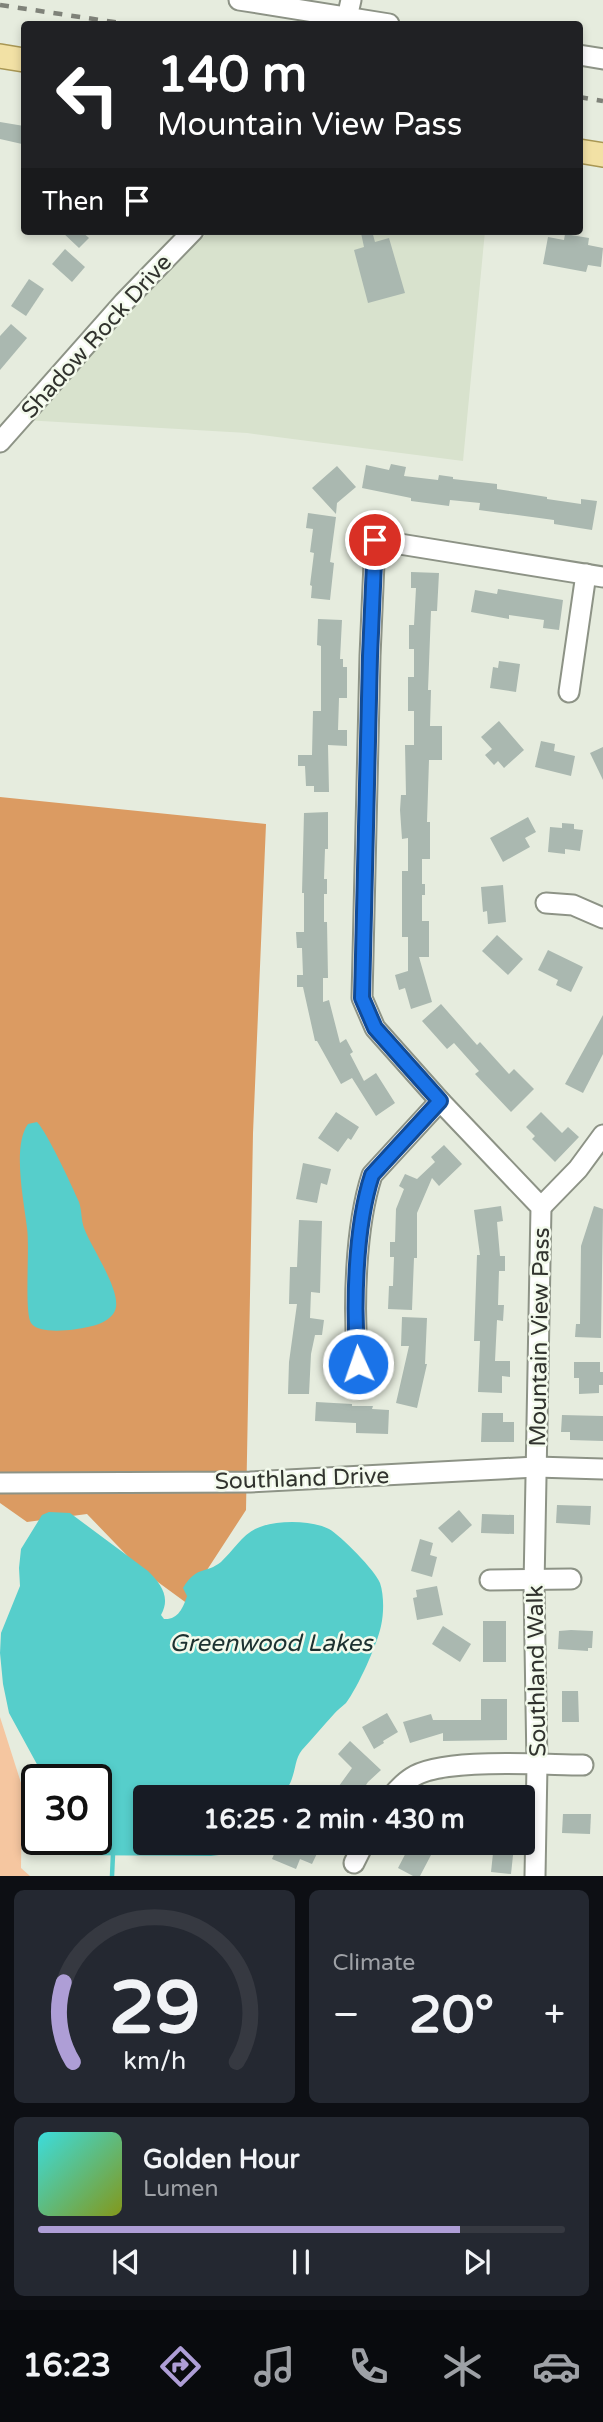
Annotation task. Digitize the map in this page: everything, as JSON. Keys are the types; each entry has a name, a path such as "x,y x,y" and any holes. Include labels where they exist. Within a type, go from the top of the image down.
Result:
{"main road":[{"path":"0,56 21,60"},
{"path":"583,152 603,155"}],"street":[{"path":"239,0 349,9 381,21"},
{"path":"583,56 603,59"},
{"name":"Shadow Rock Drive","path":"0,442 124,302 189,235"},
{"name":"Mountain View Pass","path":"536,1467 541,1207 375,1028 362,998 375,540 595,575"},
{"path":"569,692 595,575"},
{"path":"545,904 573,905 603,918"},
{"path":"358,1364 356,1342 359,1242 369,1182 384,1160 440,1101"},
{"path":"541,1207 578,1170 603,1135"},
{"name":"Southland Drive","path":"0,1483 250,1482 536,1467 603,1469"},
{"name":"Southland Walk","path":"535,1876 536,1467"},
{"path":"490,1580 571,1579"},
{"path":"404,1785 412,1777 433,1769 469,1764 583,1765"},
{"path":"354,1863 358,1855"}],"shaded area":[{"path":"205,235 485,235 463,461 247,433 24,420"},
{"path":"0,797 266,824 253,1133 246,1510 207,1570 192,1607 140,1569 87,1514 27,1522 0,1503"},
{"path":"0,1717 21,1783 21,1868 30,1876 0,1876"}],"water":[{"path":"37,1122 53,1147 76,1194 84,1228 104,1267 116,1299 112,1315 92,1326 66,1330 41,1329 31,1323 29,1317 28,1237 20,1159 23,1134 28,1124"},
{"name":"Greenwood Lakes","path":"49,1512 70,1513 148,1571 165,1597 161,1615 164,1619 173,1618 182,1609 187,1596 183,1588 193,1576 216,1566 254,1529 276,1523 304,1523 329,1529 357,1554 380,1583 383,1610 376,1644 346,1703 302,1750 289,1785 133,1785 133,1855 219,1855 211,1856 58,1855 112,1855 112,1764 37,1764 9,1713 3,1684 1,1633 20,1586 21,1549 42,1515"}],"building":[{"path":"0,122 21,126 21,144 0,139"},
{"path":"65,235 86,235 89,238 79,248"},
{"path":"361,235 373,235 375,242 389,238 405,293 368,303 354,250 364,247"},
{"path":"565,235 589,238 588,245 603,248 601,267 588,265 586,272 543,264 548,237 564,240"},
{"path":"65,249 85,267 72,282 52,264"},
{"path":"29,279 44,289 26,316 11,306"},
{"path":"11,324 27,338 0,370 0,336"},
{"path":"391,464 406,467 404,476 438,480 439,475 497,484 497,489 547,499 581,504 581,499 597,501 592,530 554,524 554,520 479,510 480,503 450,500 449,506 411,501 411,498 362,488 366,465 389,470"},
{"path":"337,466 356,487 337,503 336,514 312,488"},
{"path":"308,513 336,517 330,562 334,563 330,600 311,598 314,553 310,552 313,529 306,528"},
{"path":"411,572 439,573 437,611 431,611 428,690 431,690 430,726 442,726 442,760 429,760 427,822 430,822 430,859 422,859 425,895 422,895 422,921 429,921 429,957 419,957 432,1002 411,1009 405,988 399,990 395,975 408,971 408,937 402,937 402,871 408,871 408,838 402,839 400,810 401,795 406,795 405,745 414,745 414,711 408,711 408,677 414,677 414,649 409,649 409,625 414,625 416,588 411,588"},
{"path":"498,589 563,600 559,630 543,628 544,620 509,615 509,619 471,612 475,590 497,594"},
{"path":"318,619 342,620 340,659 343,659 343,667 347,667 347,698 339,698 338,730 347,730 347,746 328,745 329,792 314,792 314,786 306,786 305,766 298,766 298,755 312,755 313,711 321,711 321,646 317,645"},
{"path":"499,661 520,664 516,692 490,688 493,667 498,668"},
{"path":"499,721 524,750 504,768 498,761 494,765 485,755 492,749 481,737"},
{"path":"541,741 555,744 554,751 575,756 571,776 535,767"},
{"path":"603,747 603,780 590,753"},
{"path":"328,812 324,922 327,922 328,978 323,978 323,1002 329,1000 340,1043 346,1039 353,1052 350,1054 364,1081 376,1073 395,1103 376,1116 352,1078 341,1084 315,1041 303,987 297,987 297,975 303,975 302,948 297,948 296,932 304,932 304,813"},
{"path":"528,817 536,832 525,838 530,847 503,862 490,838"},
{"path":"562,823 574,824 574,829 583,830 580,851 565,849 565,854 548,852 550,827 562,828"},
{"path":"503,885 506,922 488,924 487,911 483,912 481,887"},
{"path":"497,935 523,959 508,975 482,951"},
{"path":"548,950 583,967 571,992 556,985 558,980 538,970"},
{"path":"441,1004 477,1045 480,1042 509,1074 514,1069 534,1089 511,1112 475,1074 479,1071 454,1043 447,1049 422,1021"},
{"path":"603,1015 603,1054 583,1093 565,1084"},
{"path":"336,1112 359,1127 351,1140 348,1138 338,1152 318,1138"},
{"path":"541,1112 562,1133 568,1127 579,1137 555,1162 532,1139 535,1136 526,1127"},
{"path":"444,1145 462,1164 439,1186 432,1178 417,1213 417,1258 414,1258 412,1310 388,1309 389,1286 393,1286 394,1257 390,1257 390,1242 395,1242 396,1209 404,1189 399,1186 405,1174 417,1179 435,1162 431,1157"},
{"path":"303,1163 331,1169 327,1185 321,1183 317,1203 296,1199"},
{"path":"501,1206 503,1221 497,1222 500,1256 505,1256 505,1271 499,1271 498,1305 504,1305 503,1321 497,1320 495,1361 510,1361 510,1377 502,1376 502,1393 478,1392 480,1341 474,1341 477,1255 480,1255 474,1210"},
{"path":"594,1206 603,1209 601,1338 575,1337 576,1324 580,1324 581,1246"},
{"path":"299,1220 322,1221 320,1293 311,1292 310,1318 324,1320 322,1335 315,1335 311,1354 309,1394 288,1394 289,1362 297,1304 289,1304 290,1267 297,1267"},
{"path":"402,1317 427,1318 427,1364 417,1408 396,1403 409,1346 401,1346"},
{"path":"574,1362 600,1362 603,1385 599,1385 599,1393 579,1394 579,1378 574,1378"},
{"path":"316,1402 373,1406 372,1409 389,1410 388,1434 356,1433 356,1423 315,1421"},
{"path":"482,1413 503,1413 503,1422 514,1422 514,1442 481,1442"},
{"path":"562,1415 603,1416 603,1441 570,1440 570,1432 561,1432"},
{"path":"557,1505 591,1506 590,1525 556,1523"},
{"path":"459,1510 472,1525 452,1543 438,1528"},
{"path":"482,1514 514,1515 514,1534 481,1533"},
{"path":"420,1539 433,1543 430,1555 437,1557 432,1577 411,1571"},
{"path":"437,1586 443,1615 417,1620 413,1598 417,1597 416,1590"},
{"path":"483,1621 506,1621 506,1662 483,1662"},
{"path":"443,1626 471,1644 460,1662 432,1644"},
{"path":"559,1631 593,1631 592,1648 588,1648 588,1651 558,1649"},
{"path":"562,1691 578,1691 579,1722 562,1722"},
{"path":"481,1699 507,1699 507,1740 443,1741 443,1733 410,1743 403,1722 431,1714 433,1720 481,1720"},
{"path":"387,1713 398,1732 374,1749 362,1727"},
{"path":"350,1741 381,1770 366,1785 340,1785 352,1768 338,1754"},
{"path":"563,1814 591,1814 590,1834 562,1833"},
{"path":"274,1855 316,1855 312,1864 300,1859 296,1869 272,1859"},
{"path":"405,1855 431,1855 420,1876 413,1876 398,1868"},
{"path":"493,1855 513,1855 511,1874 491,1872"}],"waterway":[{"path":"112,1876 113,1854"}],"railway":[{"path":"0,5 107,21"},
{"path":"583,98 603,101"}],"route":[{"path":"358,1364 356,1342 359,1242 367,1190 372,1175 384,1160 440,1101 375,1028 362,998 375,540"}]}
